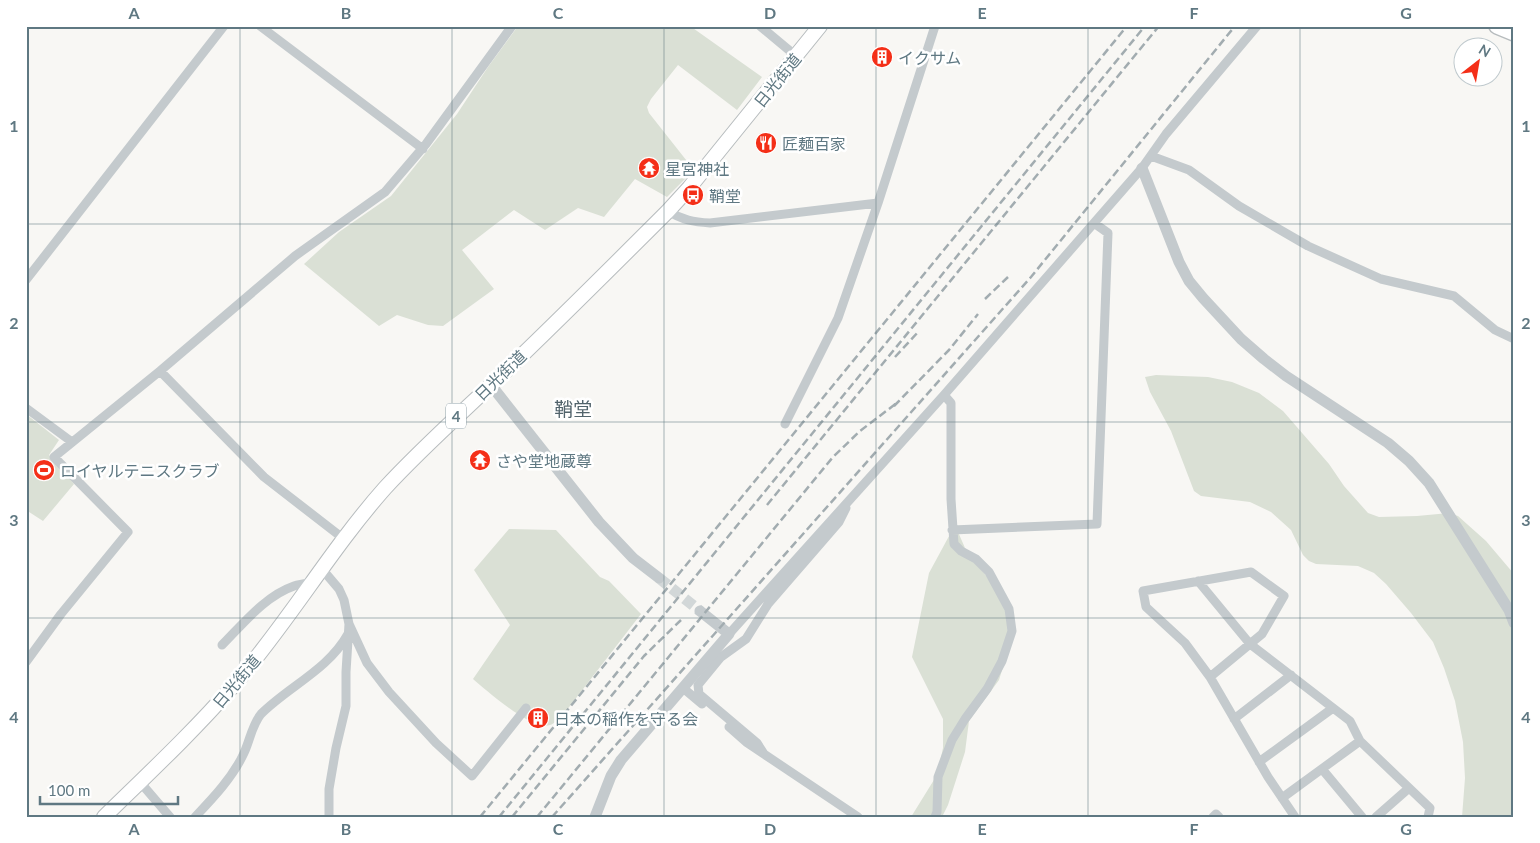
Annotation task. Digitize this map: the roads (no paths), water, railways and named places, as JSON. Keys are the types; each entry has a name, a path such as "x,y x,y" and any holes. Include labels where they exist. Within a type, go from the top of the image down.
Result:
{"highway":[{"name":"日光街道","path":"104,817 234,686 344,538 385,489 447,425 491,385 668,211 689,188 820,26"},
{"path":"1497,26 1514,33"}],"street":[{"path":"26,280 224,26"},
{"path":"260,26 423,149"},
{"path":"26,662 61,614 128,532 54,456 160,371 294,256 385,192 423,149 512,26"},
{"path":"760,26 796,56"},
{"path":"786,424 838,318 878,203 935,26"},
{"path":"595,817 611,776 621,760 729,634 944,395 1142,168 1166,134 1257,26"},
{"path":"1151,156 1189,170 1239,206 1308,246 1381,279 1454,296 1495,330 1514,339"},
{"path":"1142,168 1179,262 1189,281 1241,339 1264,359 1286,376 1388,444 1409,461 1429,483 1509,610 1514,622"},
{"path":"668,211 679,218 710,223 878,203"},
{"path":"952,530 1097,524 1108,233 1094,223"},
{"path":"160,371 264,477 344,538"},
{"path":"491,385 599,522 633,558 659,578"},
{"path":"935,817 937,812 938,777 952,740 987,690 1002,661 1012,631 1009,610 989,572 976,559 954,544 952,530 951,402 944,395"},
{"path":"26,408 72,442"},
{"path":"764,754 757,743 699,694 698,685 722,657 746,639 768,604 839,522 852,496"},
{"path":"322,569 339,589 344,600 349,628 346,706 329,789 329,817"},
{"path":"1210,677 1262,634 1284,596 1251,572 1143,591 1146,607 1186,643 1210,677 1259,762 1295,817"},
{"path":"1198,581 1250,644 1350,721 1360,741 1430,808 1428,817"},
{"path":"222,645 265,603 293,586 313,582"},
{"path":"700,611 729,634"},
{"path":"349,628 367,663 390,692 436,743 472,776 526,708"},
{"path":"195,817 214,797 233,771 244,753 252,730 261,715 332,657 349,628"},
{"path":"1234,720 1291,675"},
{"path":"683,688 746,742 855,816"},
{"path":"1259,762 1333,708"},
{"path":"1282,798 1360,741"},
{"path":"1322,769 1362,817"},
{"path":"140,782 170,817"},
{"path":"1376,817 1409,788"},
{"path":"1213,817 1216,814 1218,817"}],"tunnel":[{"path":"659,578 700,611"}],"railway":[{"path":"480,817 1127,26"},
{"path":"499,817 1145,26"},
{"path":"767,505 1159,26"},
{"path":"552,817 1031,277 1235,26"},
{"path":"985,299 1008,277"},
{"path":"894,406 949,350 978,314"},
{"path":"895,357 919,331"},
{"path":"537,817 833,457 860,431 898,402"},
{"path":"512,817 644,656 681,620"}],"place":[{"name":"イクサム","path":"882,57"},
{"name":"匠麺百家","path":"766,143"},
{"name":"星宮神社","path":"649,168"},
{"name":"鞘堂","path":"693,195"},
{"name":"さや堂地蔵尊","path":"480,460"},
{"name":"ロイヤルテニスクラブ","path":"44,470"},
{"name":"日本の稲作を守る会","path":"538,718"}],"district":[{"name":"鞘堂","path":"573,408"}]}
